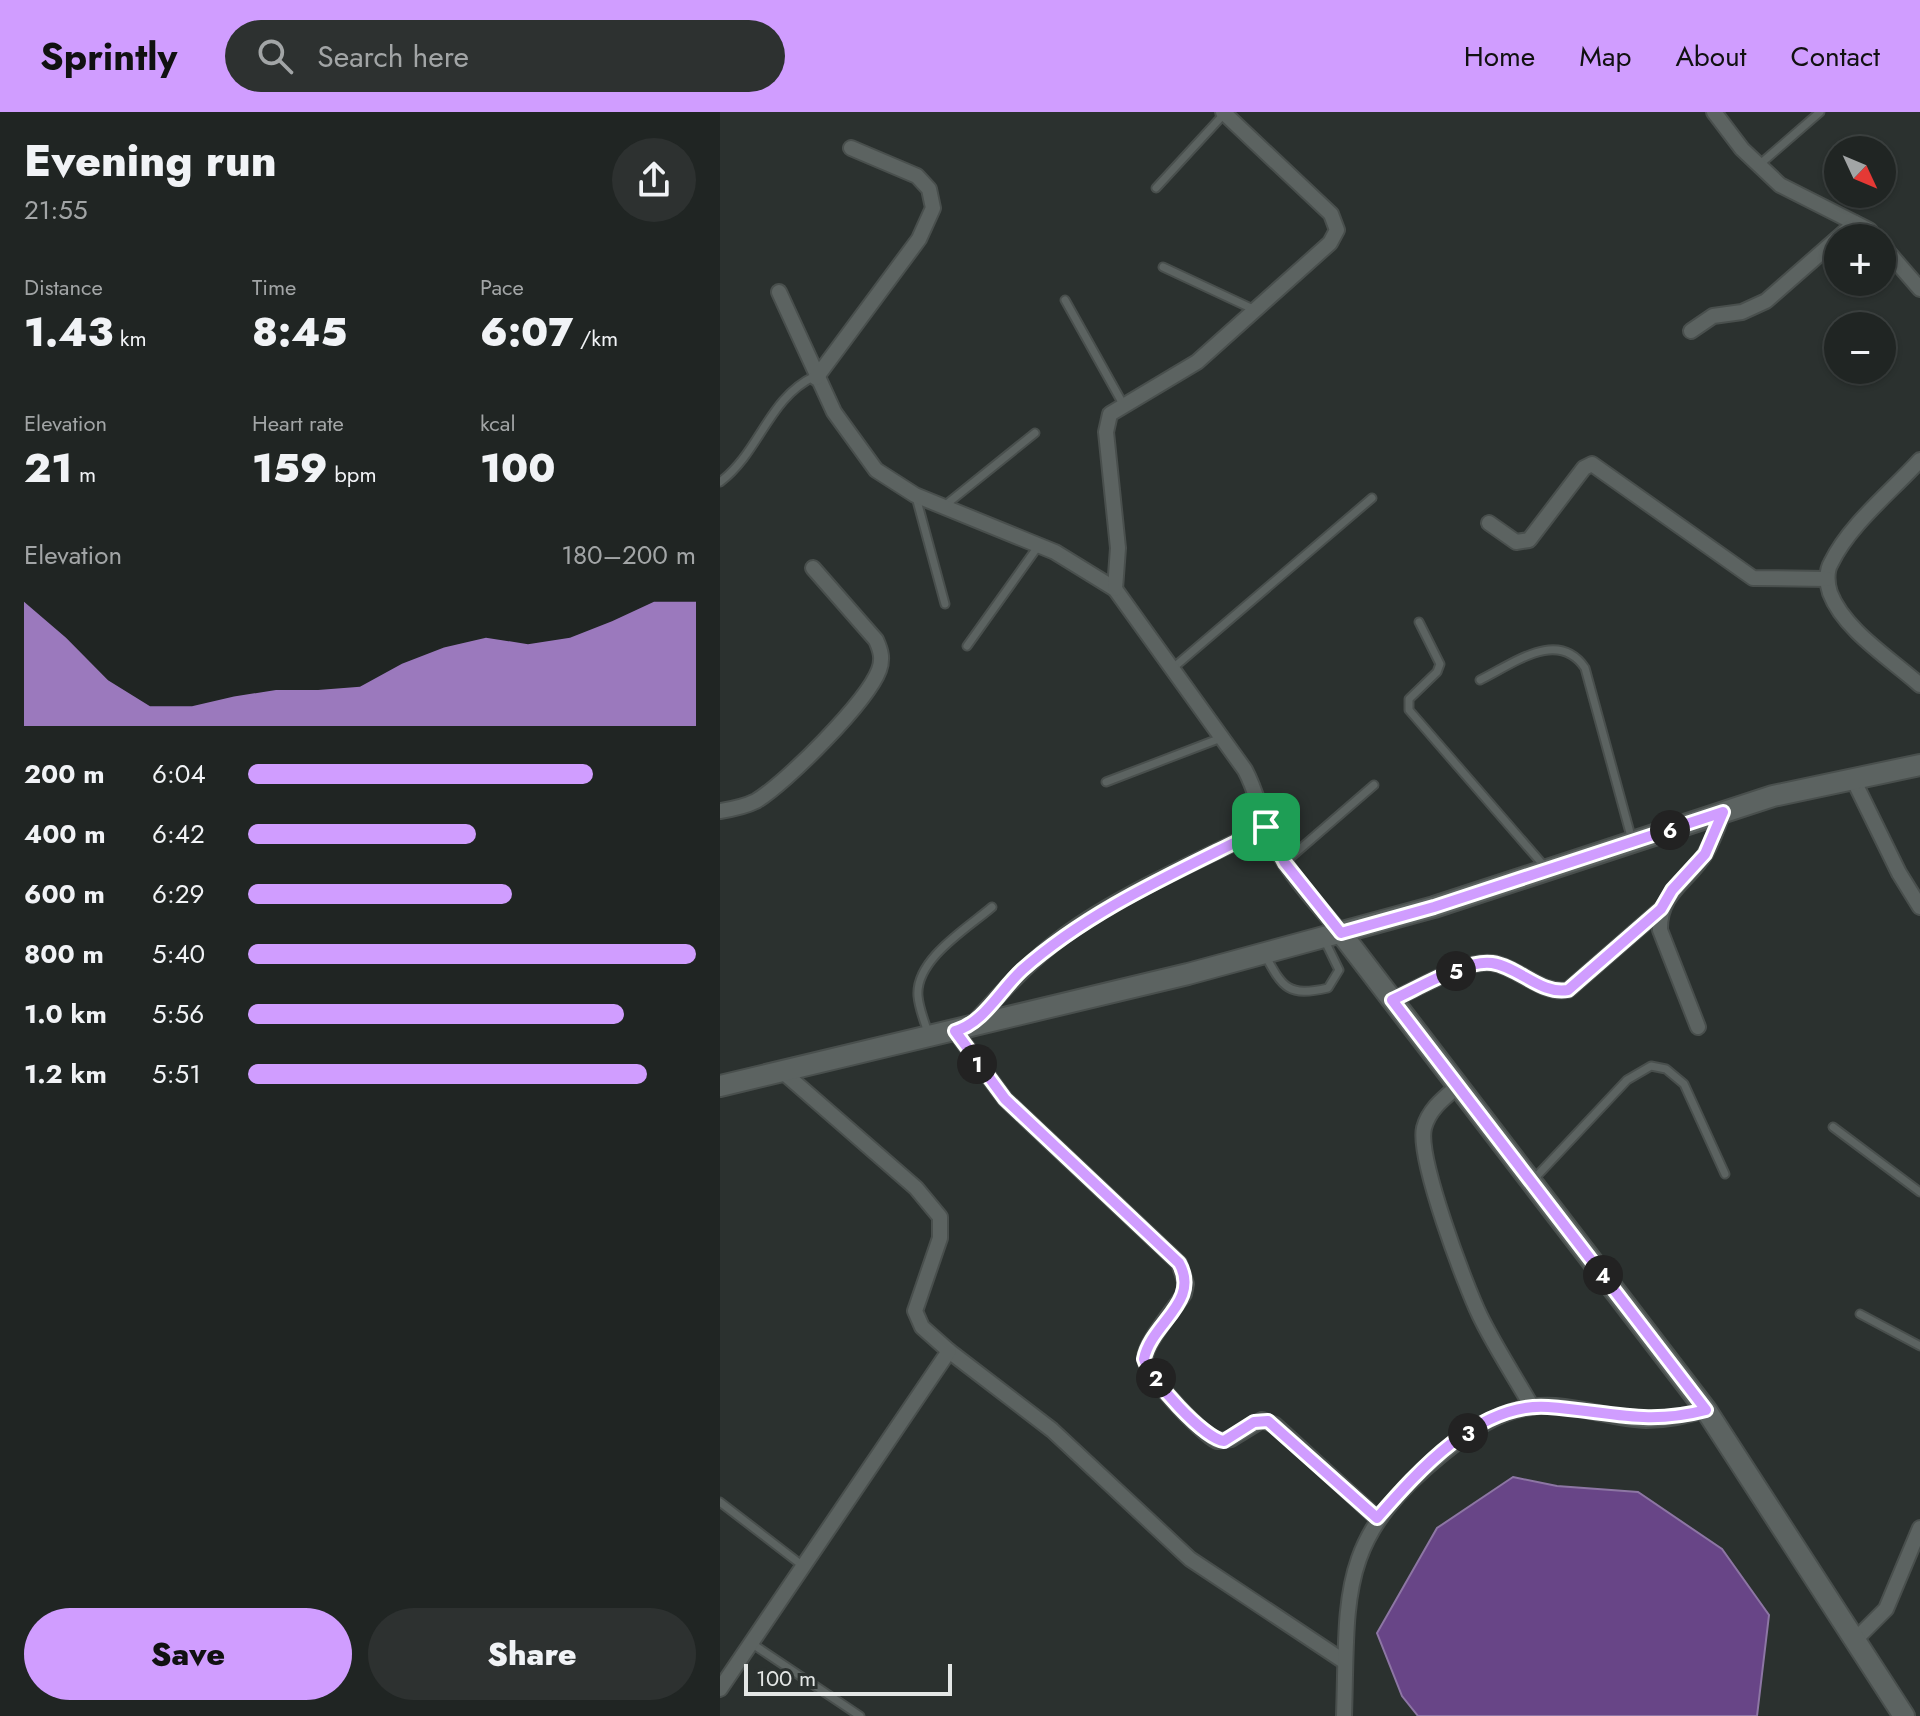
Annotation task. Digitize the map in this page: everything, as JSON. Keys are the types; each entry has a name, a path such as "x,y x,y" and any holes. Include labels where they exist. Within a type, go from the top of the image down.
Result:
{"street":[{"path":"1691,331 1713,316 1742,312 1766,301 1855,223 1780,185 1714,112"},
{"path":"1115,589 1118,548 1106,432 1110,414 1197,362 1330,243 1337,224 1331,214 1224,113"},
{"path":"816,377 919,239 933,208 929,189 917,176 851,148"},
{"path":"1896,260 1918,283"},
{"path":"779,292 816,377 857,449 876,470 915,495 1039,545 1115,589 1256,792 1266,827 1285,863 1332,935 1392,1000 1706,1410 1904,1716"},
{"path":"1920,460 1851,536 1831,562 1827,579 1835,602 1853,625 1920,685"},
{"path":"1489,523 1516,542 1529,540 1584,468 1596,465 1753,578 1827,579"},
{"path":"720,811 745,806 784,780 865,694 880,667 882,654 876,640 813,568"},
{"path":"720,1086 962,1029 1332,935 1434,907 1773,796 1920,765"},
{"path":"1853,779 1899,873 1920,907"},
{"path":"1392,1000 1460,970 1491,962 1554,990 1568,990 1661,909 1672,890 1705,854 1723,812"},
{"path":"962,1029 1059,939 1099,913 1266,827"},
{"path":"1661,909 1660,930 1698,1027"},
{"path":"962,1029 1005,1099 1179,1263 1186,1284 1184,1294 1146,1352 1146,1365 1158,1381 1192,1420 1217,1441 1231,1439 1262,1420 1275,1425 1377,1518"},
{"path":"783,1072 916,1188 940,1217 940,1238 915,1311 922,1327 1052,1430 1190,1559 1345,1662"},
{"path":"1458,1086 1429,1115 1423,1138 1426,1152 1442,1214 1479,1315 1532,1407"},
{"path":"720,1689 949,1351"},
{"path":"1344,1716 1346,1614 1356,1564 1377,1518 1408,1482 1468,1433 1493,1417 1532,1407 1645,1420 1674,1419 1706,1410"},
{"path":"1855,1640 1886,1609 1919,1533"}],"lane":[{"path":"1759,165 1820,112"},
{"path":"1156,188 1224,113"},
{"path":"1163,267 1255,310"},
{"path":"1065,300 1123,404"},
{"path":"720,482 750,453 785,394 816,377"},
{"path":"943,507 1035,433"},
{"path":"915,495 945,604"},
{"path":"1172,669 1372,498"},
{"path":"967,646 1039,545"},
{"path":"1419,622 1440,664 1437,672 1409,699 1409,710 1547,870"},
{"path":"1480,680 1546,648 1569,651 1578,658 1585,668 1633,842"},
{"path":"1106,782 1221,738"},
{"path":"1285,863 1374,785"},
{"path":"929,1037 918,996 922,976 938,954 992,907"},
{"path":"1264,953 1278,980 1291,990 1306,993 1328,988 1339,970 1332,935"},
{"path":"1532,1181 1627,1080 1651,1066 1666,1069 1684,1084 1725,1174"},
{"path":"1833,1127 1920,1192"},
{"path":"1860,1314 1920,1346"},
{"path":"720,1502 803,1566"},
{"path":"751,1643 860,1716"}],"shaded area":[{"path":"1513,1477 1557,1486 1638,1492 1722,1549 1769,1615 1757,1716 1418,1716 1402,1696 1377,1633 1437,1528"}],"route":[{"path":"1723,812 1705,854 1672,890 1661,909 1593,972 1568,990 1554,990 1491,962 1460,970 1392,1000 1706,1410 1674,1419 1645,1420 1532,1407 1493,1417 1468,1433 1408,1482 1377,1518 1275,1425 1262,1420 1254,1422 1231,1439 1217,1441 1192,1420 1150,1371 1144,1359 1146,1352 1184,1294 1185,1273 1179,1263 1005,1099 955,1031 970,1027 1019,973 1059,939 1099,913 1266,827 1285,863 1341,933 1434,907 1723,812"}]}
